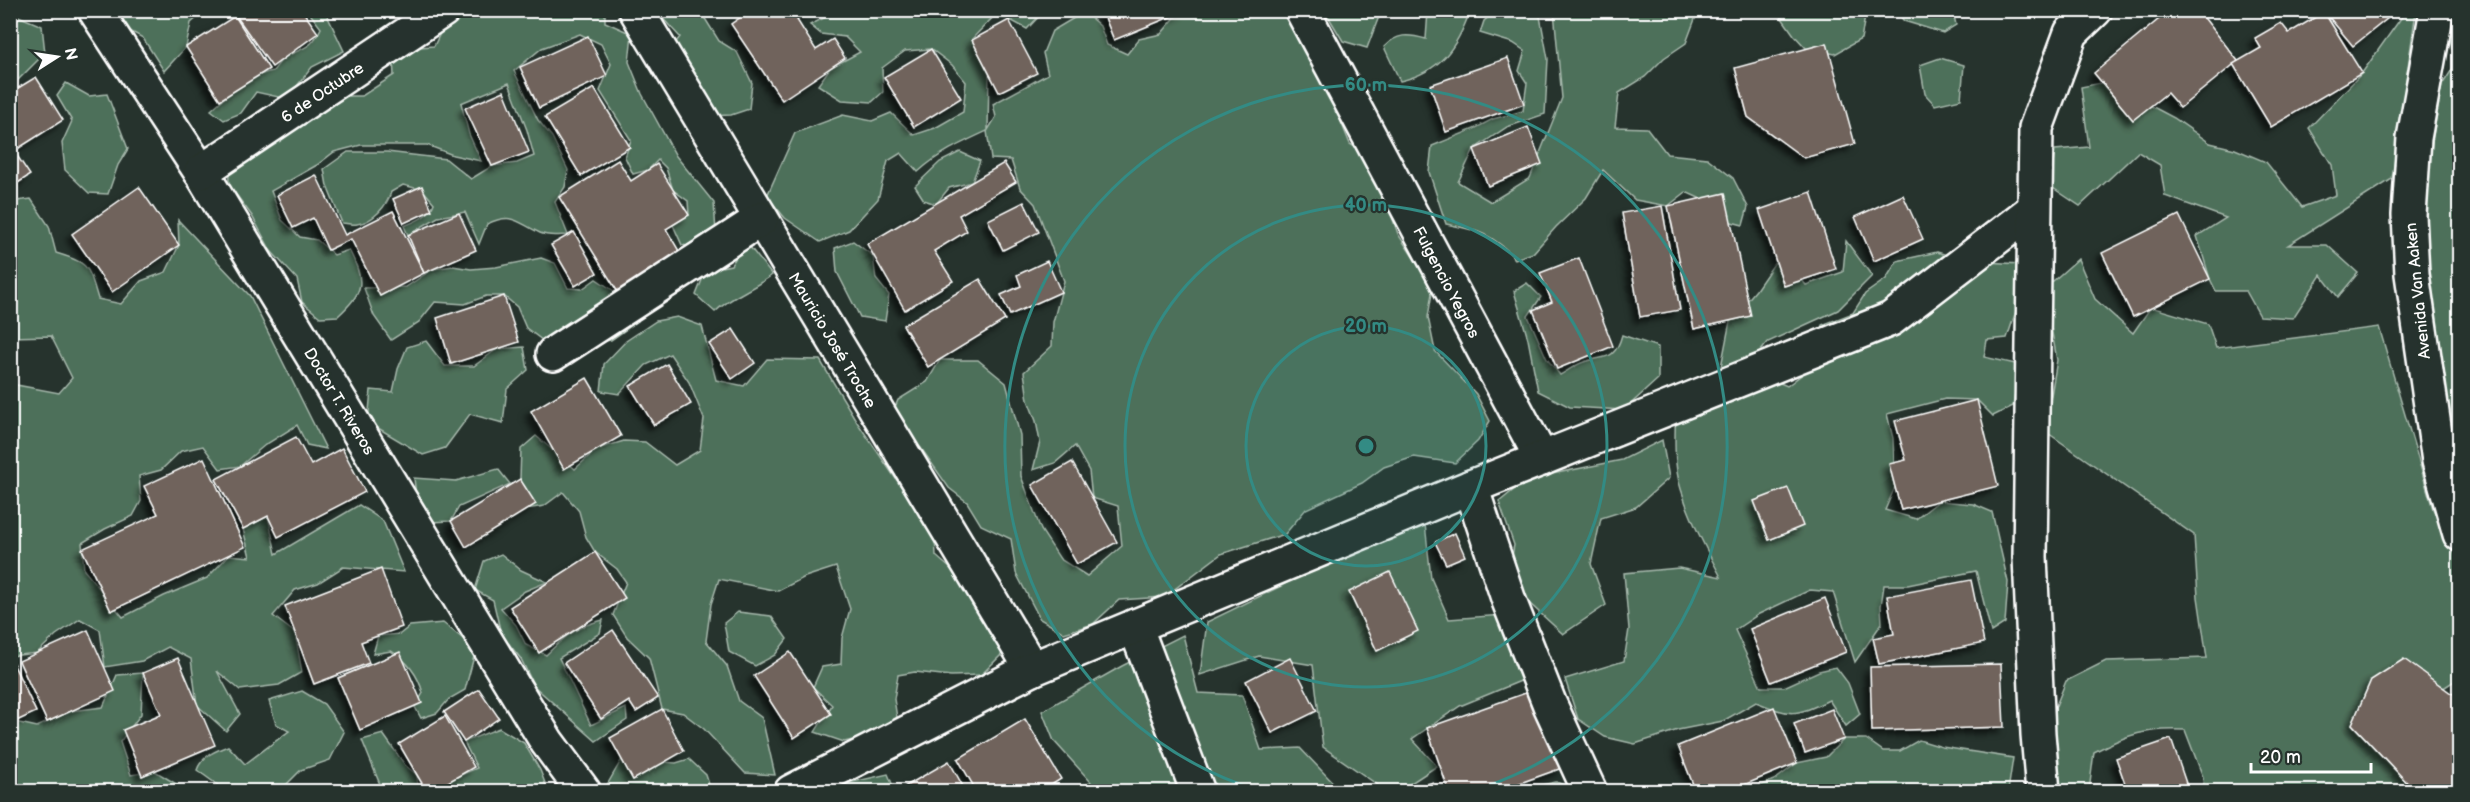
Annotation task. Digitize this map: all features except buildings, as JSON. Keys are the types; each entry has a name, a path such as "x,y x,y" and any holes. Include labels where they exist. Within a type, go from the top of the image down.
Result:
{"street":[{"name":"Doctor T. Riveros","path":"95,10 201,172 547,742 584,792"},
{"name":"6 de Octubre","path":"201,172 442,10"},
{"name":"Mauricio José Troche","path":"636,10 1032,669"},
{"name":"Fulgencio Yegros","path":"1302,10 1542,459"},
{"path":"2043,792 2030,557 2036,128 2071,33 2095,10"},
{"name":"Avenida Van Aaken","path":"2437,10 2414,138 2409,215 2412,274 2439,460 2460,534"},
{"path":"791,792 1032,669 1472,487 1891,319 2034,209"},
{"path":"553,354 760,219"},
{"path":"1472,487 1509,601 1550,705 1590,792"},
{"path":"1135,626 1198,792"}],"green space":[{"path":"1208,10 1287,11 1321,73 1350,144 1371,157 1398,234 1433,287 1428,317 1435,351 1476,394 1490,421 1478,441 1455,463 1414,457 1384,467 1362,483 1306,509 1285,534 1221,554 1164,597 1119,600 1093,624 1064,633 1040,619 1016,573 1011,539 981,525 967,502 949,488 921,448 910,440 891,417 898,400 927,382 940,360 978,360 1006,383 1020,435 1021,476 1041,530 1060,559 1087,576 1122,546 1118,506 1092,498 1089,471 1075,446 1055,463 1033,470 1040,442 1036,421 1028,400 1024,372 1052,346 1053,322 1064,281 1035,204 1020,188 1011,160 991,159 987,131 942,154 918,172 901,153 888,161 878,199 849,230 820,242 785,218 767,196 795,133 843,115 872,121 891,113 914,135 935,128 963,112 966,82 952,65 931,49 905,51 882,68 883,92 872,102 842,100 818,85 830,68 860,52 845,37 821,34 810,25 828,16 830,11 1044,11 1027,29 997,13 972,39 989,73 988,130 996,117 993,104 1048,74 1043,53 1052,31 1084,12 1100,26 1107,45 1127,54 1139,39 1161,34 1178,14 1203,13"},
{"path":"122,11 205,11 191,23 186,47 164,71 143,38 121,26"},
{"path":"308,11 325,11 344,51 312,67 297,86 283,98 256,92 241,113 224,120 211,110 240,86 273,71 285,57 311,43 321,28"},
{"path":"462,11 605,11 605,22 632,34 629,62 642,94 676,156 714,203 716,232 693,247 682,245 673,225 689,215 688,201 673,190 666,168 658,160 648,170 633,174 625,157 631,140 600,91 611,64 601,44 580,34 542,48 514,71 538,120 552,137 568,170 565,187 555,202 568,235 543,234 515,220 503,219 487,224 479,244 465,212 438,217 408,235 404,226 426,215 434,203 423,190 403,185 391,192 383,208 374,217 363,223 342,223 327,186 324,169 348,152 387,152 446,159 471,179 492,166 517,163 534,156 527,130 509,83 461,103 469,134 481,161 453,155 427,145 361,145 334,152 317,165 271,191 282,220 300,237 317,240 334,255 349,250 358,270 360,286 347,308 338,316 320,317 302,302 297,279 271,251 252,216 229,185 228,137 338,96 362,96 394,75 393,59 419,47 434,46 443,27"},
{"path":"656,11 681,11 704,17 719,41 737,52 752,83 749,109 731,115 706,116 669,51 680,37"},
{"path":"1325,11 1384,11 1378,19 1367,48 1343,41"},
{"path":"1428,11 1470,11 1453,47 1436,65 1414,77 1400,81 1384,47 1394,39 1403,36 1426,39"},
{"path":"1495,11 1539,11 1548,59 1545,114 1507,127 1474,149 1458,182 1491,202 1530,178 1562,98 1554,11 1698,11 1686,43 1664,58 1645,77 1619,93 1615,127 1647,128 1667,154 1707,158 1733,178 1748,207 1743,225 1724,220 1699,198 1686,192 1668,206 1635,200 1603,170 1586,198 1533,253 1515,259 1500,244 1484,234 1446,224 1429,172 1432,146 1493,119 1523,111 1527,83 1519,71 1525,51 1513,43 1480,33 1484,21"},
{"path":"1777,11 1866,11 1861,39 1835,54 1806,48"},
{"path":"1896,11 1953,11 1956,25 1943,33 1904,21"},
{"path":"2406,11 2416,11 2392,179 2288,245 2327,245 2358,273 2338,297 2321,275 2293,318 2260,316 2246,291 2216,291 2197,236 2226,218 2165,196 2160,165 2138,152 2080,206 2050,186 2055,150 2089,147 2081,87 2106,82 2174,118 2210,143 2235,149 2266,162 2302,207 2336,195 2332,165 2309,128 2362,73"},
{"path":"2449,11 2459,11 2459,46 2453,52 2446,17"},
{"path":"11,13 42,26 45,53 11,87"},
{"path":"1940,58 1964,65 1961,99 1935,105 1925,94 1920,65"},
{"path":"2459,59 2459,494 2422,239 2432,141 2442,85"},
{"path":"66,83 89,96 107,94 128,149 118,165 108,194 89,193 65,170 62,143 72,121 57,96"},
{"path":"960,152 980,161 972,182 949,188 936,204 924,200 915,186 940,162"},
{"path":"31,199 49,226 56,253 76,260 86,267 98,299 121,304 141,281 166,272 179,245 178,220 250,296 326,449 307,445 297,425 265,445 240,466 220,469 203,446 181,451 161,470 139,476 141,501 133,516 82,543 84,570 123,617 207,578 229,555 250,557 243,529 268,516 276,554 359,505 383,521 404,572 343,567 318,583 295,590 273,616 295,633 302,672 279,685 240,690 217,671 240,714 226,731 197,705 191,659 168,647 142,661 105,667 100,630 80,619 56,635 37,653 11,656 11,384 59,393 72,378 51,336 11,337 10,202"},
{"path":"853,241 873,256 876,279 889,295 885,321 860,317 837,272 835,248"},
{"path":"1846,241 1872,276 1838,310 1768,342 1752,362 1730,370 1721,367 1730,321 1756,290 1780,255 1806,285 1843,272"},
{"path":"746,242 772,275 728,301 715,312 696,295 706,270 731,265"},
{"path":"1937,252 1967,261 2021,264 2020,299 2007,338 1987,340 1984,357 2020,365 2013,406 1993,416 1977,400 1945,399 1887,414 1893,438 1895,487 1885,510 1916,519 1939,501 1973,504 1992,512 2008,582 2005,623 1991,632 1976,571 1908,585 1884,585 1881,606 1882,623 1855,662 1833,592 1810,590 1759,614 1735,630 1761,687 1784,687 1819,671 1836,667 1848,683 1860,714 1846,726 1829,700 1792,713 1756,702 1723,721 1678,730 1635,744 1605,737 1578,719 1565,679 1624,661 1629,629 1624,573 1679,568 1721,577 1694,523 1678,480 1675,447 1676,405 1757,373 1787,386 1813,366 1822,325 1853,313 1865,294 1886,279 1897,261"},
{"path":"541,258 555,263 568,288 582,289 596,279 629,301 638,321 611,340 578,345 546,343 526,328 517,307 504,296 486,296 465,304 435,302 419,322 391,340 374,316 364,288 406,287 433,269 453,266 471,269 496,267"},
{"path":"2078,259 2095,299 2133,333 2151,307 2208,324 2216,348 2379,327 2433,509 2459,563 2459,678 2423,701 2446,791 2204,791 2203,777 2185,730 2160,730 2148,731 2117,741 2094,752 2089,791 2052,791 2051,718 2066,681 2106,661 2207,658 2198,597 2194,535 2045,431 2057,360 2044,289"},
{"path":"1527,283 1541,297 1528,316 1547,359 1560,375 1581,363 1611,354 1619,344 1622,335 1658,347 1658,379 1624,410 1570,407 1538,391 1528,339 1514,291"},
{"path":"677,317 702,326 716,380 744,386 767,359 820,360 857,422 935,536 936,556 959,576 976,598 986,624 1002,654 981,675 951,676 915,672 898,675 894,699 897,718 877,735 844,742 815,732 832,705 813,687 822,667 841,664 842,638 850,609 836,567 805,577 778,591 719,579 711,604 706,641 727,666 739,701 762,718 775,775 745,773 704,729 683,713 662,709 649,658 627,637 613,615 626,582 617,569 595,552 586,537 579,511 563,492 544,506 527,509 520,479 521,449 536,436 575,469 597,449 624,441 645,442 675,465 700,450 704,419 689,382 670,354 646,365 619,394 601,391 604,364 626,341 656,321"},
{"path":"426,341 445,366 474,366 497,349 524,347 528,370 507,389 503,423 470,414 445,448 423,455 368,422 371,390 393,392 398,369 407,347"},
{"path":"1662,440 1669,478 1636,507 1601,518 1591,564 1606,605 1563,634 1507,583 1514,545 1499,502 1527,479 1622,460"},
{"path":"498,469 510,484 459,507 451,521 430,522 417,505 414,478 456,481"},
{"path":"1425,524 1431,578 1449,619 1517,614 1535,675 1460,706 1412,739 1437,766 1399,791 1388,792 1323,747 1313,665 1259,656 1200,675 1207,622 1281,586 1351,547"},
{"path":"501,554 521,570 547,582 525,591 501,608 516,625 526,645 546,655 572,633 586,625 603,620 600,633 559,658 591,725 626,708 627,720 596,741 534,686 521,659 501,634 493,600 475,590 484,561"},
{"path":"738,612 771,616 787,639 775,655 755,666 729,652 724,623"},
{"path":"443,623 476,649 465,690 449,699 437,713 421,718 415,707 423,693 411,669 391,651 373,654 378,636 400,634 410,626"},
{"path":"1183,635 1198,693 1242,695 1261,750 1300,748 1341,791 1077,791 1091,782 1054,741 1042,711"},
{"path":"143,673 141,714 120,742 131,775 155,771 181,787 177,791 11,792 11,724 15,722 37,727 71,711 103,707 117,675"},
{"path":"302,691 324,704 344,732 330,760 301,770 280,791 226,791 197,770 206,758 228,746 245,764 289,731 276,724 269,701"},
{"path":"499,728 524,743 540,770 548,791 442,792 452,779 477,768 464,742"},
{"path":"383,734 405,765 417,775 418,791 378,791 381,787 362,740"},
{"path":"1844,739 1866,739 1883,751 1900,751 1919,740 1942,747 2013,758 2008,791 1965,787 1955,792 1746,792 1776,779 1797,763 1826,757"},
{"path":"622,759 676,763 689,759 706,775 711,791 603,792"},
{"path":"888,774 895,791 829,791 844,784"},
{"path":"1556,782 1580,791 1513,792 1518,790"}]}
